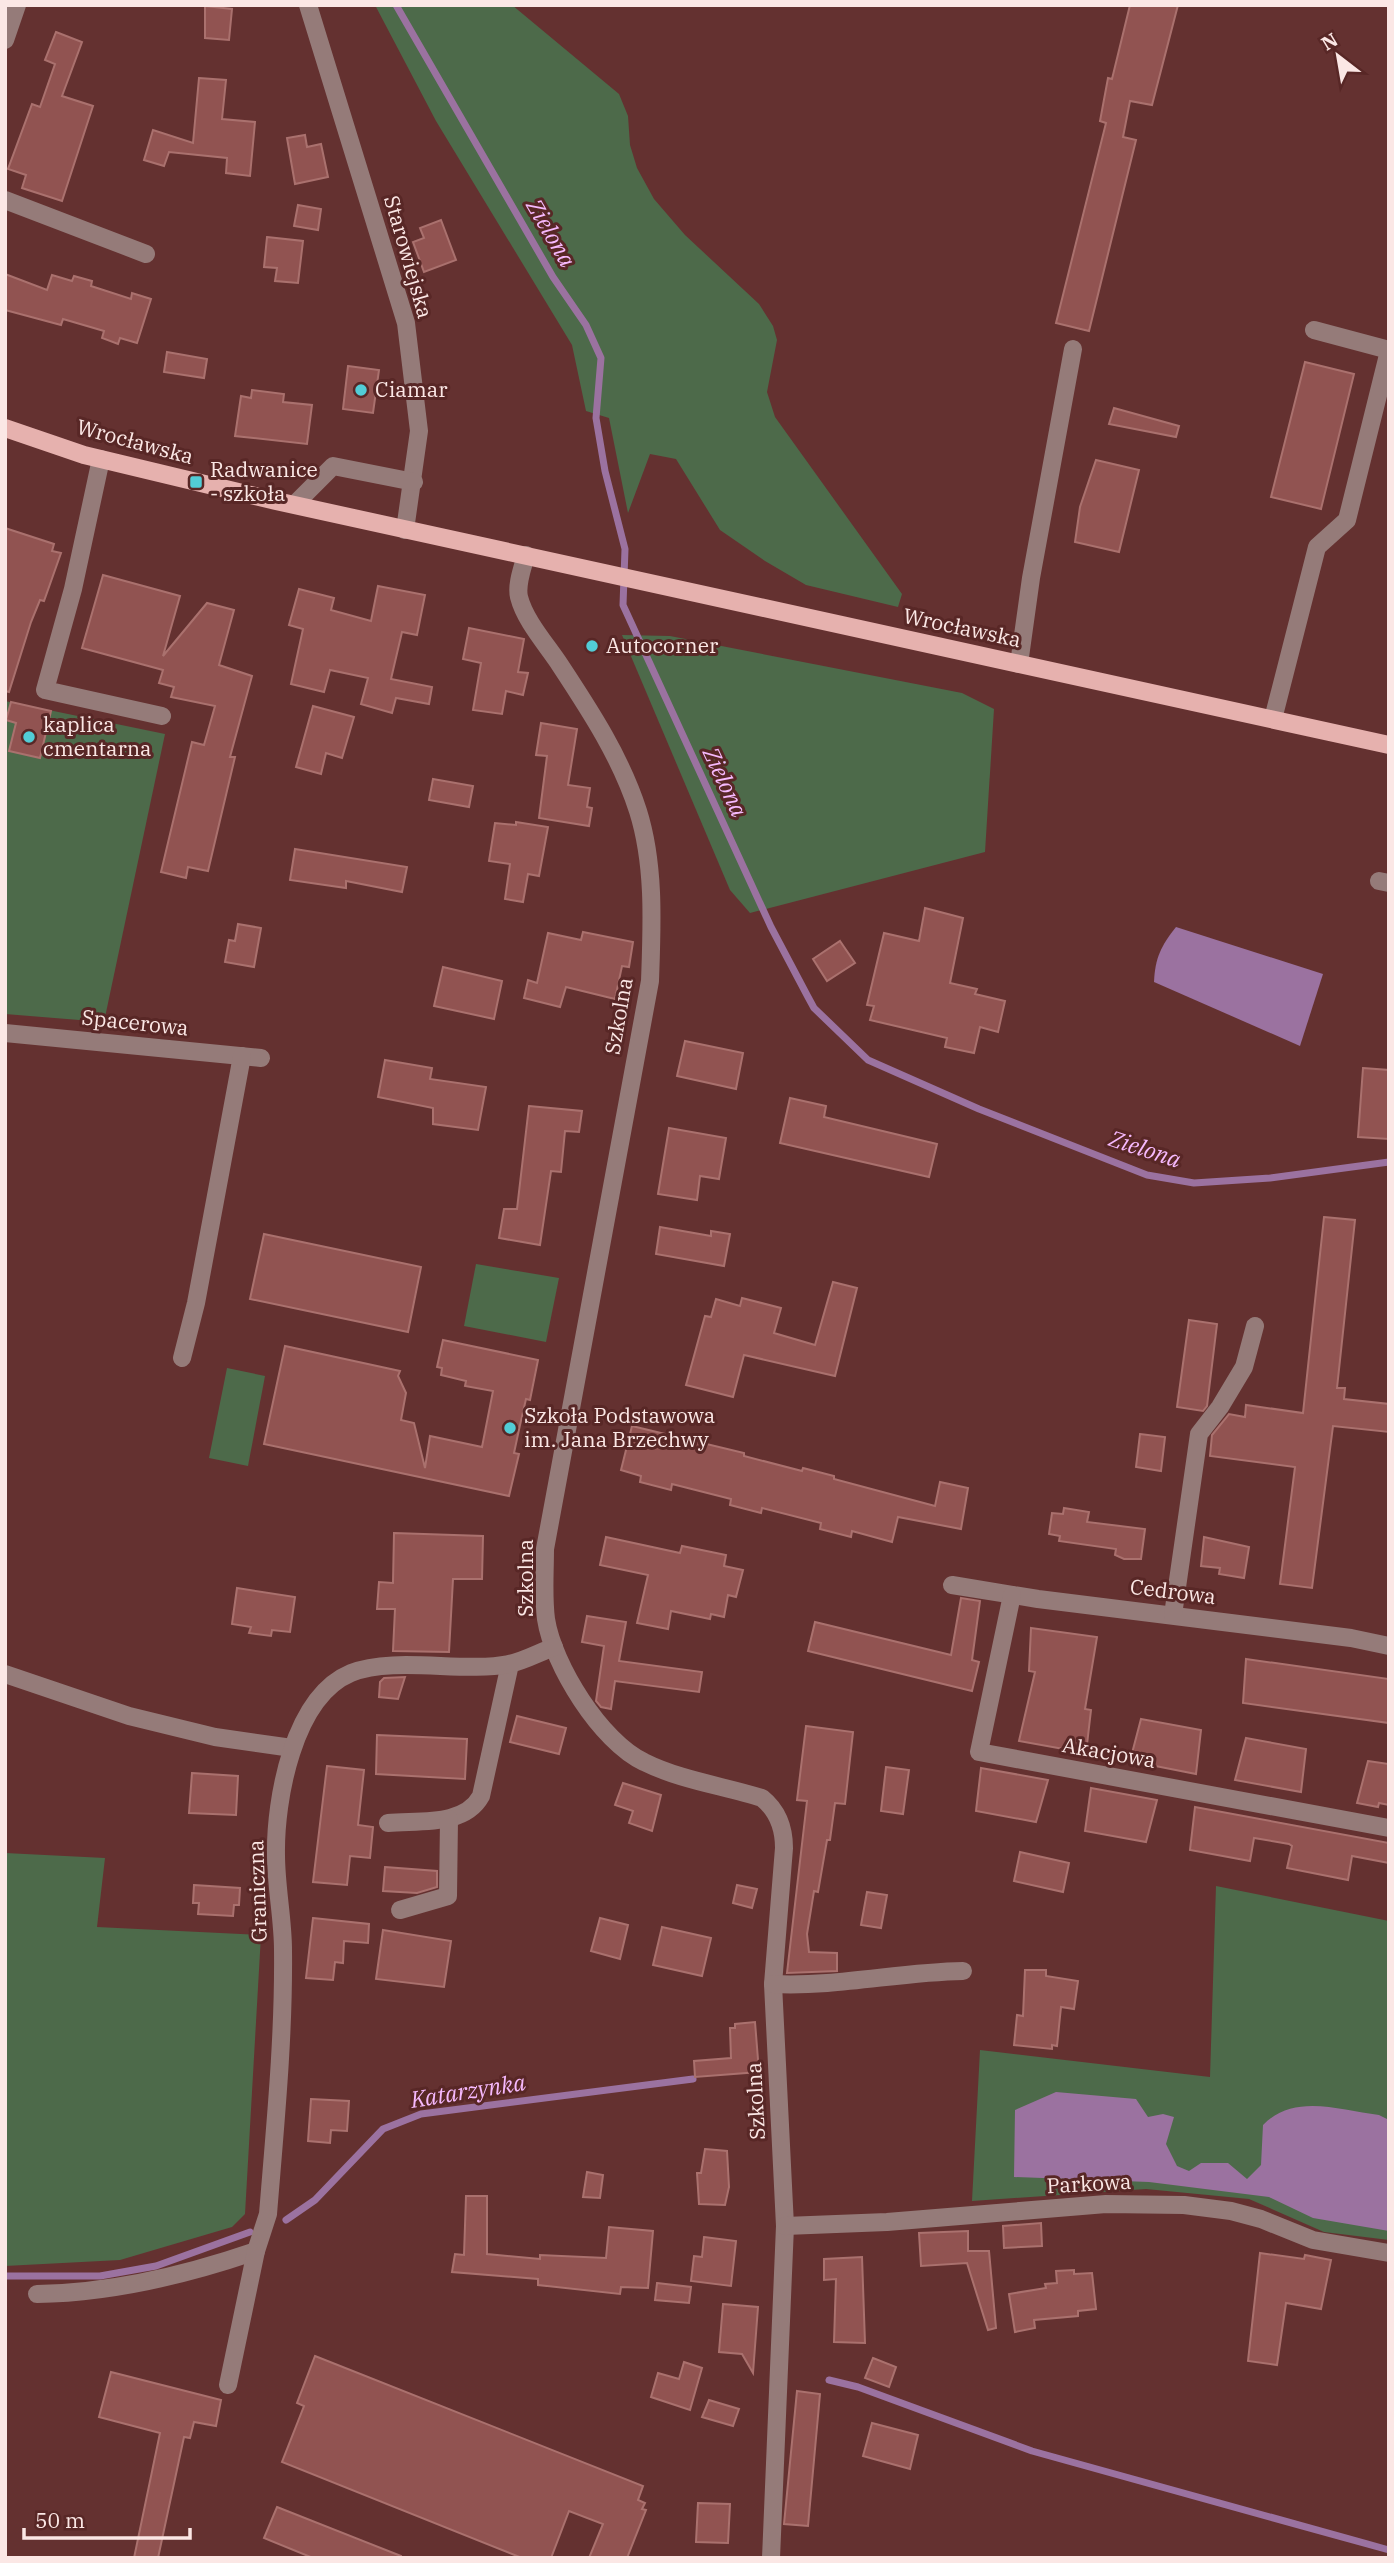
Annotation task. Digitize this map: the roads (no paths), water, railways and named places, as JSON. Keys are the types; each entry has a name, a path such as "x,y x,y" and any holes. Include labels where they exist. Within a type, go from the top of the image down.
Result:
{"main road":[{"name":"Wrocławska","path":"5,428 101,459 405,530 1389,745"}],"street":[{"path":"5,40 18,5"},
{"name":"Starowiejska","path":"305,6 405,323 419,431 414,482 405,530"},
{"path":"5,200 146,254"},
{"path":"1273,719 1317,547 1347,520 1389,351 1314,330"},
{"path":"1019,664 1031,578 1073,349"},
{"path":"101,459 73,589 45,690 162,716"},
{"path":"295,504 333,466 414,482"},
{"name":"Szkolna","path":"526,555 519,596 528,616 595,717 621,766 639,813 650,885 652,925 650,981 545,1549 546,1621 554,1647 585,1704 604,1729 631,1755 658,1768 762,1798 773,1810 784,1838 773,1984 785,2226 771,2558"},
{"name":"Spacerowa","path":"5,1033 261,1058"},
{"path":"182,1358 196,1303 242,1056"},
{"path":"1173,1615 1199,1434 1220,1407 1244,1367 1255,1326"},
{"name":"Cedrowa","path":"952,1585 1351,1638 1389,1646"},
{"name":"Akacjowa","path":"1012,1595 979,1752 1389,1828"},
{"name":"Graniczna","path":"229,2385 256,2250 268,2214 283,1950 276,1854 282,1787 292,1748 306,1720 327,1690 351,1673 396,1667 510,1664 554,1647"},
{"path":"388,1823 449,1819 474,1808 481,1796 510,1664"},
{"path":"5,1674 129,1716 215,1737 292,1748"},
{"path":"400,1910 448,1896 449,1819"},
{"path":"773,1984 817,1986 921,1972 963,1971"},
{"name":"Parkowa","path":"785,2226 887,2222 1106,2204 1184,2205 1231,2211 1261,2219 1313,2240 1389,2253"},
{"path":"37,2294 92,2292 131,2285 256,2250"}],"waterway":[{"name":"Zielona","path":"396,5 553,277 586,325 601,358 596,418 605,471 625,549 623,605 771,927 814,1008 868,1060 979,1109 1147,1175 1194,1183 1270,1178 1389,1162"},
{"name":"Katarzynka","path":"286,2220 315,2200 383,2129 421,2114 693,2079"},
{"name":"Katarzynka","path":"5,2276 100,2276 156,2266 250,2232"},
{"path":"829,2380 858,2387 1032,2451 1389,2550"}],"place":[{"name":"Ciamar","path":"361,390"},
{"name":"Radwanice - szkoła","path":"196,482"},
{"name":"Autocorner","path":"592,646"},
{"name":"kaplica cmentarna","path":"29,737"},
{"name":"Szkoła Podstawowa im. Jana Brzechwy","path":"510,1428"}]}
